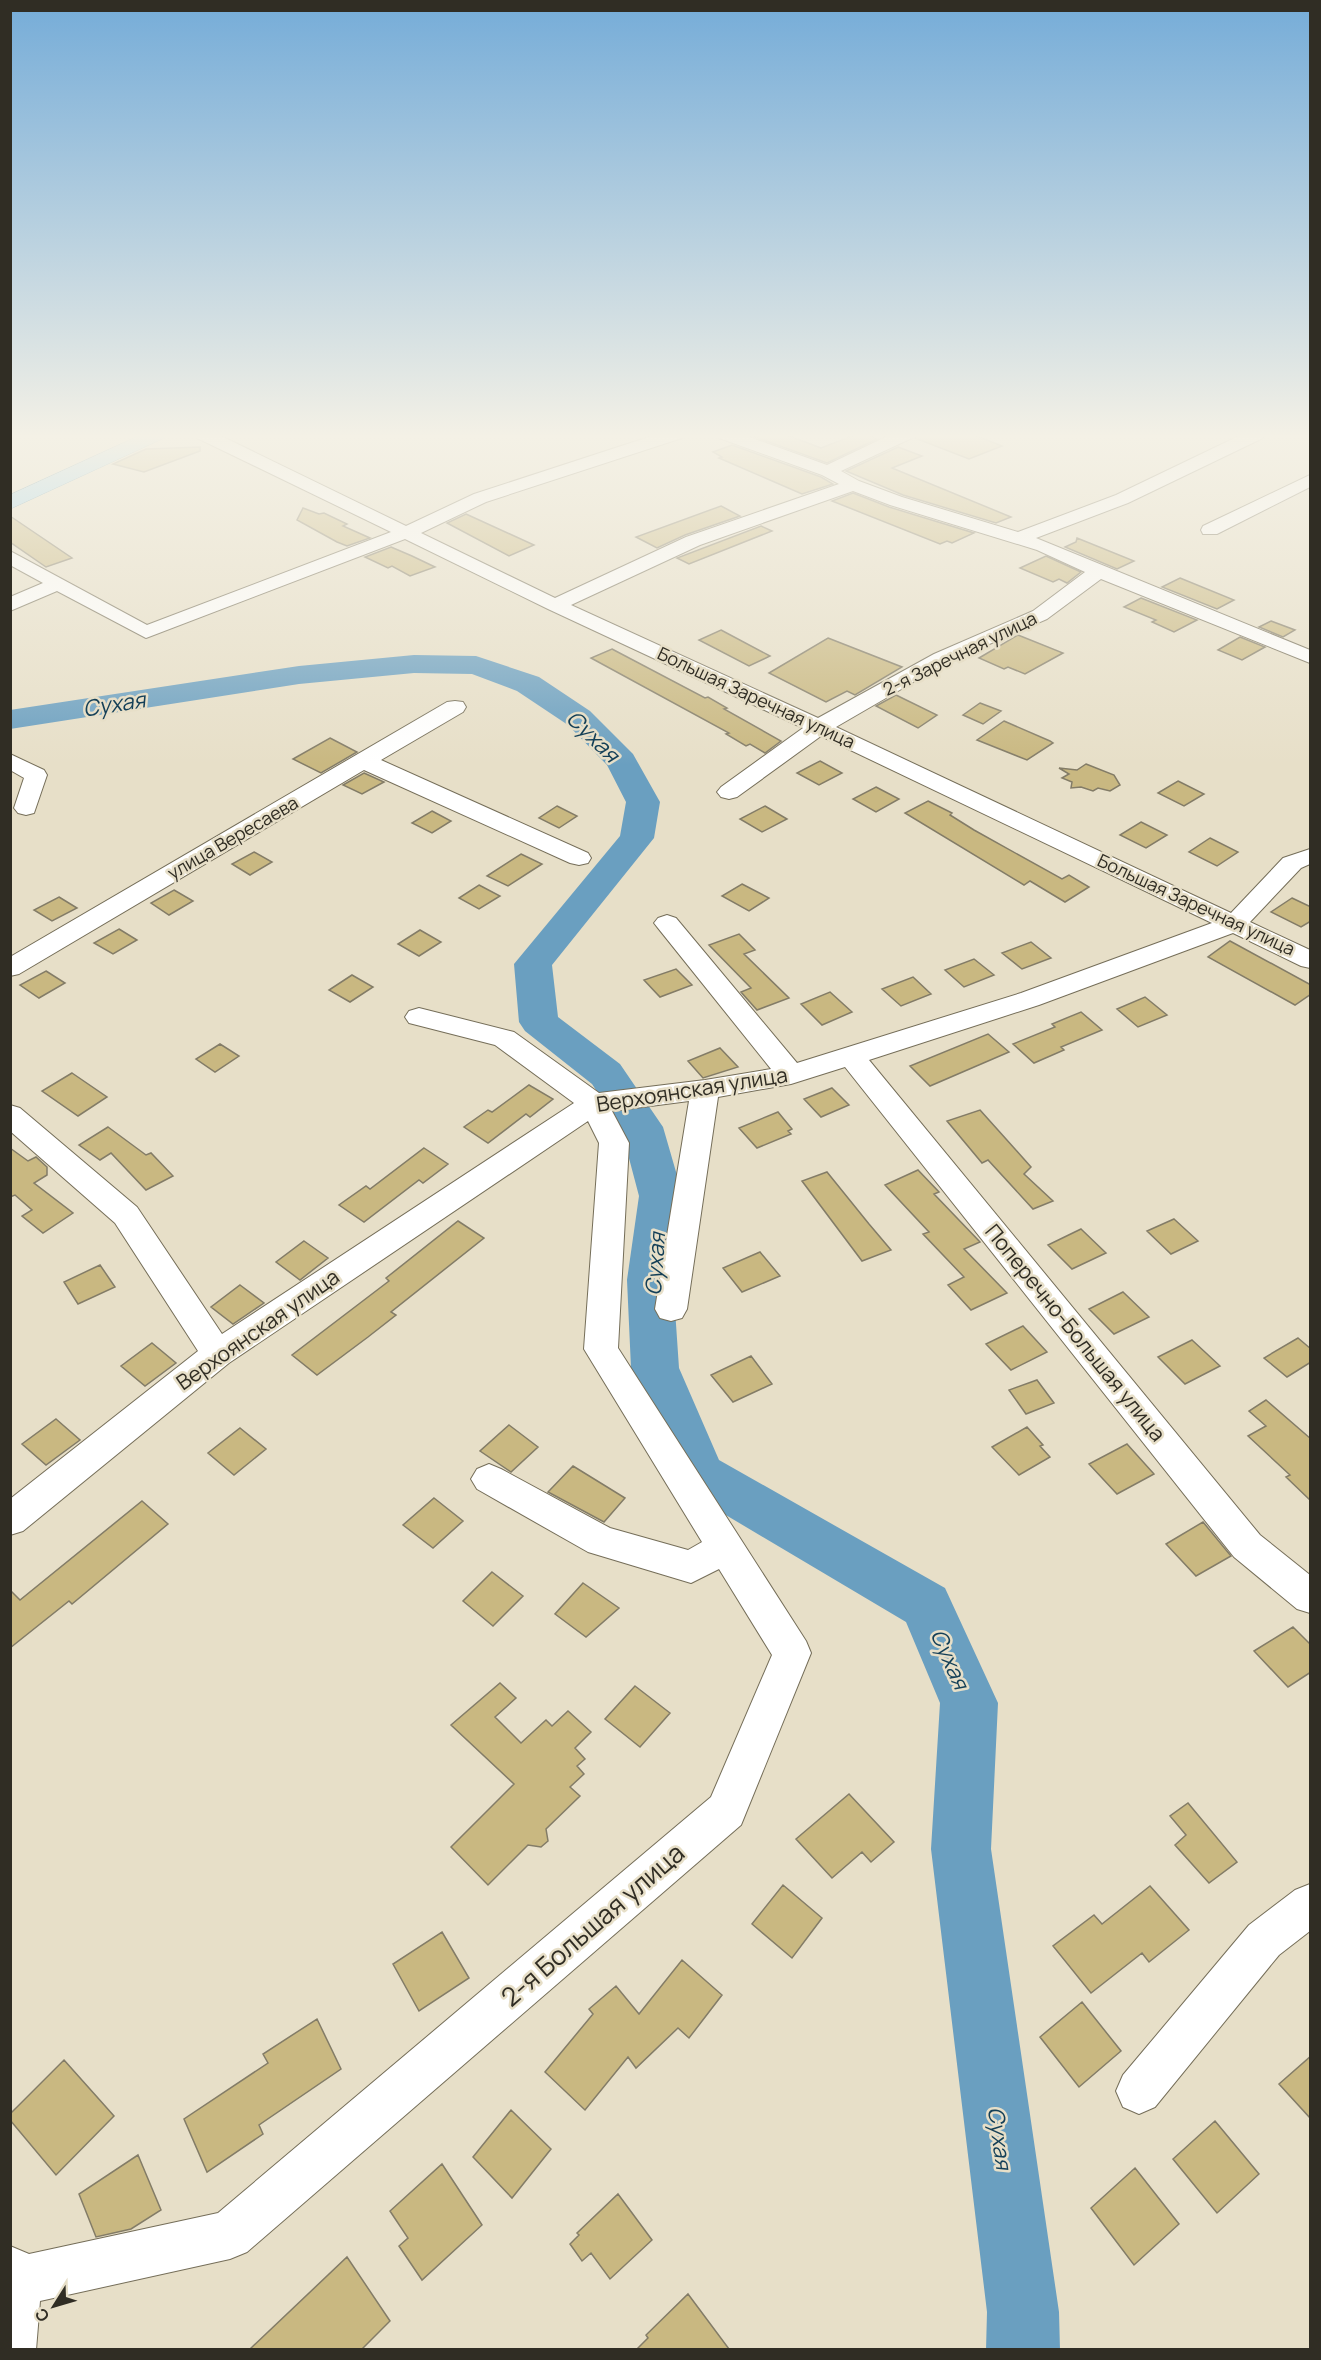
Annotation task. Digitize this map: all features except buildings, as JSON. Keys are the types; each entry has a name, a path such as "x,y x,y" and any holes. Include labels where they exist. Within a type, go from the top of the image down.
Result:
{"street":[{"path":"10,557 146,633 377,544"},
{"name":"Большая Заречная улица","path":"433,544 1311,960"},
{"path":"555,604 686,544"},
{"path":"1053,544 1099,571 1311,657"},
{"name":"2-я Заречная улица","path":"729,792 819,727 941,658 1040,615 1099,571"},
{"path":"10,605 58,583"},
{"name":"улица Вересаева","path":"10,968 455,707"},
{"path":"10,761 36,776 26,808"},
{"path":"364,761 579,858"},
{"name":"Верхоянская улица","path":"10,1520 217,1354 594,1102 691,1091 791,1075 1030,999 1234,924 1292,863 1311,856"},
{"path":"667,923 791,1075"},
{"path":"419,1017 504,1038 594,1102"},
{"name":"Поперечно-Большая улица","path":"851,1056 1247,1546 1311,1597"},
{"path":"671,1309 691,1091"},
{"name":"2-я Большая улица","path":"13,2280 230,2235 726,1811 792,1653 601,1349 614,1143 594,1102"},
{"path":"10,1116 126,1215 217,1354"},
{"path":"489,1479 601,1541 690,1567 725,1547"},
{"path":"1139,2091 1264,1940 1311,1905"},
{"path":"11,2349 13,2280"}],"waterway":[{"name":"Сухая","path":"10,720 299,675 414,664 476,665 528,684 579,718 621,761 643,802 637,838 533,964 539,1022 606,1074 642,1127 661,1196 650,1280 655,1368 700,1474 926,1605 969,1703 961,1849 1023,2312 1023,2350"}]}
